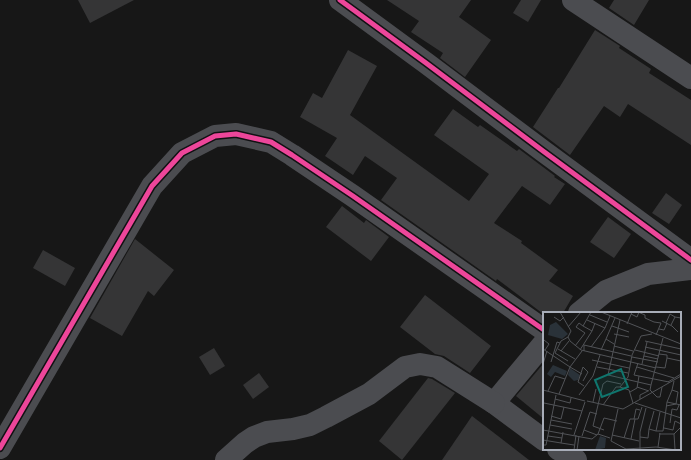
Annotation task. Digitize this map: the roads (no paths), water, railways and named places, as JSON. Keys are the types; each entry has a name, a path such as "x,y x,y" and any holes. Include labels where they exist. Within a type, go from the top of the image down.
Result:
{"street":[{"path":"340,0 691,260"},
{"path":"573,0 691,78"},
{"path":"0,448 152,186 182,153 215,136 236,134 271,142 353,196 543,329"},
{"path":"579,312 606,291 648,274 691,270"},
{"path":"494,403 543,344"},
{"path":"226,460 254,437 267,432 293,429 310,425 369,394 405,367 420,364 437,367 494,403 543,439"},
{"path":"560,450 576,460"}]}
